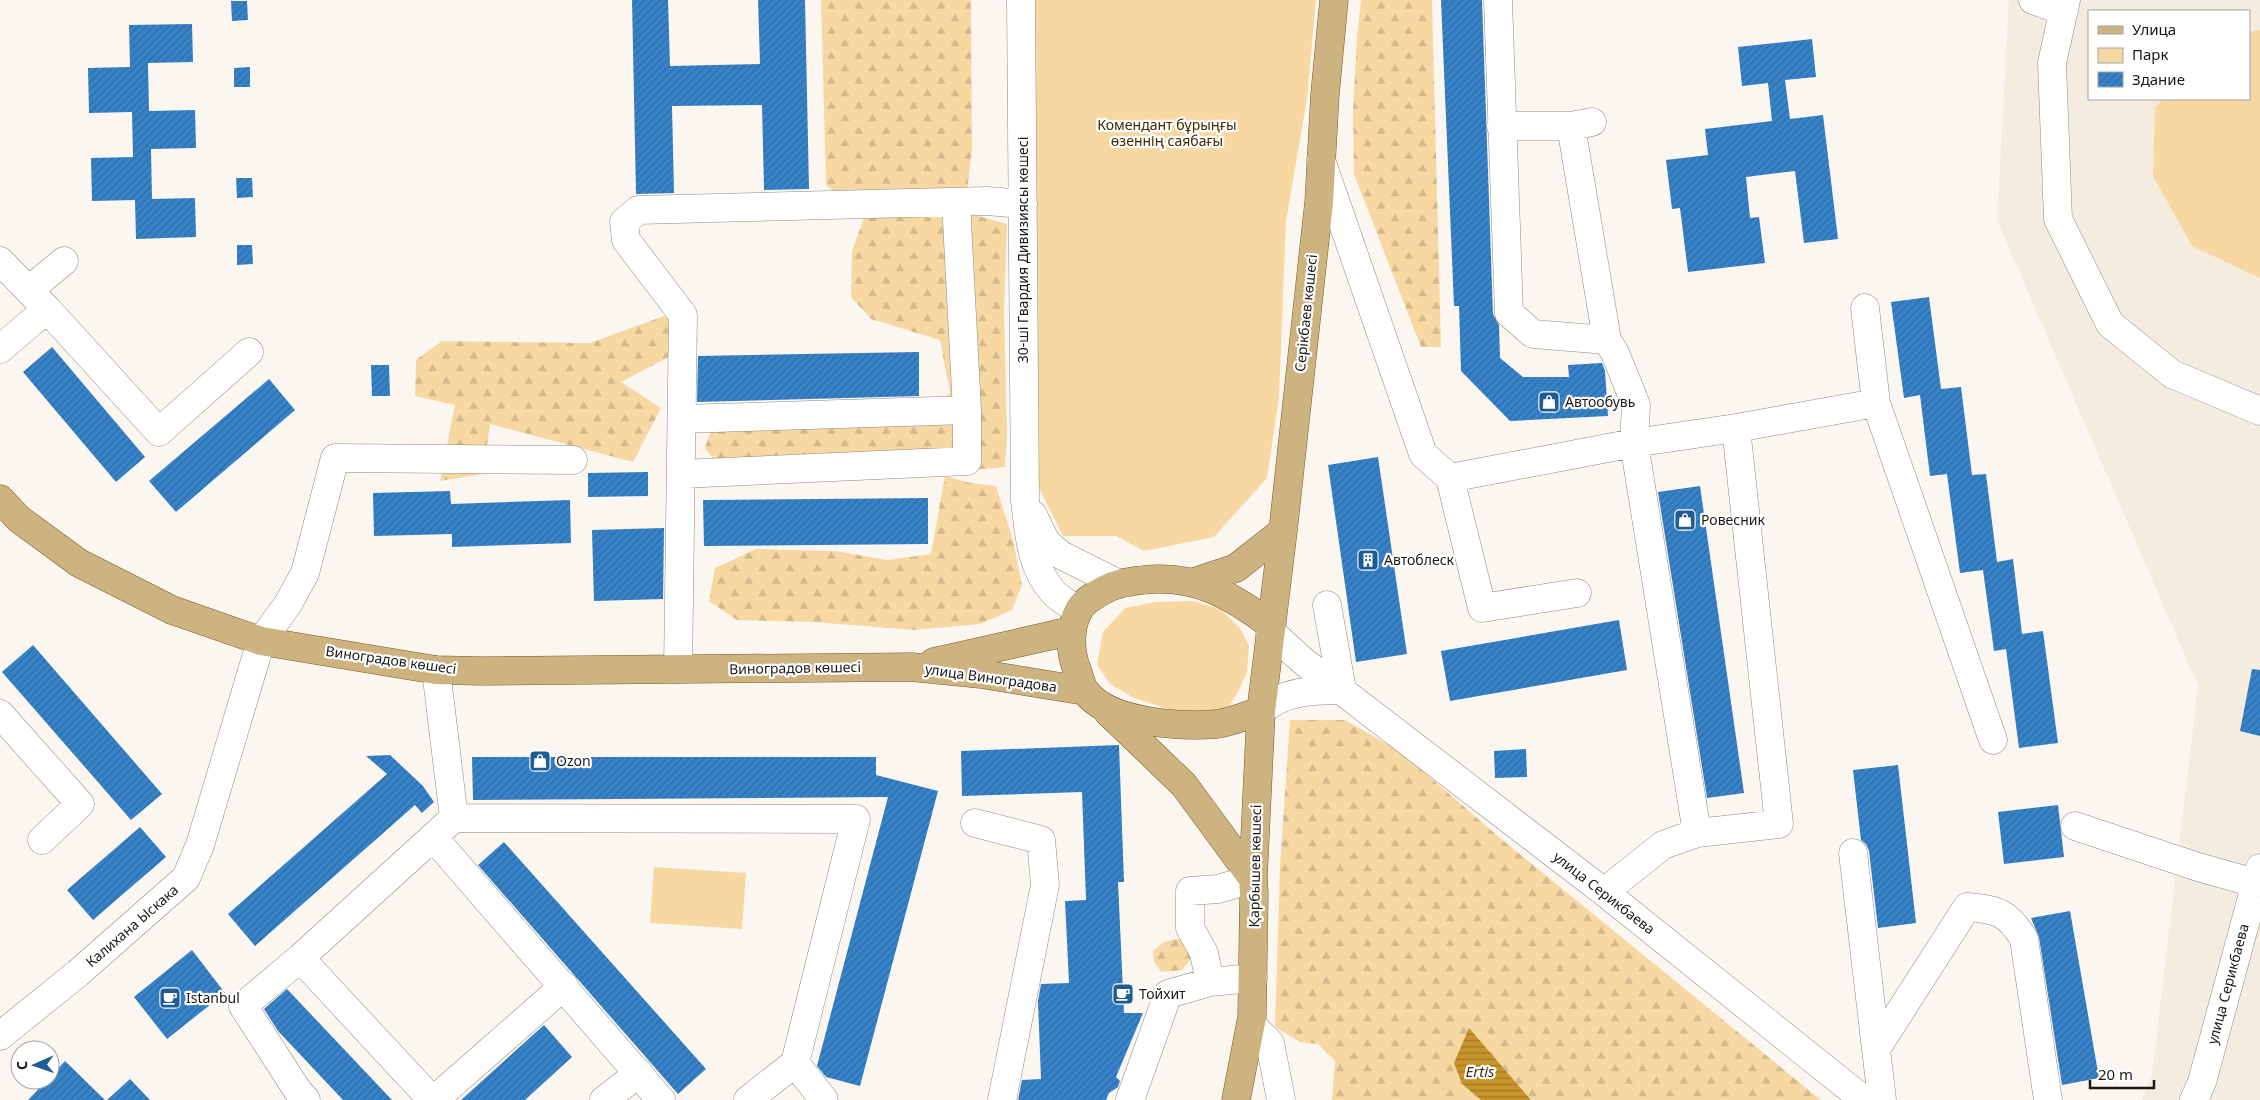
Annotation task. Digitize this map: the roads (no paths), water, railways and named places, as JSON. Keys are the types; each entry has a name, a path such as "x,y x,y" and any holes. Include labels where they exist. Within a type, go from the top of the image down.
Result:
{"main road":[{"name":"Серікбаев көшесі","path":"1271,628 1319,202 1325,94 1334,0"},
{"name":"Виноградов көшесі","path":"0,499 20,519 79,562 172,610 261,641 436,670 911,667"},
{"path":"1194,582 1236,568 1283,531"},
{"path":"1253,879 1184,785 1094,699 1074,661 1074,621 1092,597 1117,583 1157,578 1194,582 1218,591 1245,605 1271,628"},
{"name":"улица Виноградова","path":"911,667 1074,621"},
{"name":"Қарбышев көшесі","path":"1236,1100 1251,1024 1253,879 1261,711 1271,628"},
{"name":"улица Виноградова","path":"911,667 981,674 1094,699 1148,722 1183,726 1220,723 1261,711"}],"street":[{"name":"30-ші Гвардия Дивизиясы көшесі","path":"1021,0 1025,500 1030,543 1039,572 1074,621"},
{"path":"1498,0 1509,313 1533,334 1607,340"},
{"path":"2033,0 2065,5 2052,63 2058,219 2110,324 2172,374 2260,411"},
{"path":"1501,126 1582,124 1607,340 1615,353 1636,405 1634,443 1697,833"},
{"path":"1321,160 1423,454 1450,478 1482,608 1577,592"},
{"path":"678,669 683,315 626,240 624,222 638,210 987,201 1023,204"},
{"path":"681,474 967,462 967,410 956,202"},
{"path":"0,261 160,432 249,352"},
{"path":"0,350 38,300 64,261"},
{"path":"1864,308 1876,404 1994,740"},
{"path":"1450,478 1634,443 1876,404"},
{"path":"682,419 967,410"},
{"path":"1604,892 1663,845 1697,833 1779,824 1736,428"},
{"name":"Калихана Ыскака","path":"0,1036 78,973 186,878 200,845 261,641 288,604 305,573 335,458 573,460"},
{"path":"1025,500 1046,542 1061,556 1117,583"},
{"path":"1261,711 1280,698 1297,693 1314,690 1342,690 1327,605"},
{"name":"улица Серикбаева","path":"1271,628 1303,661 1604,892 1864,1100"},
{"path":"436,670 454,818"},
{"path":"0,714 80,804 42,840"},
{"path":"306,1100 298,1091 243,1006 300,958 454,818 856,819 795,1063 748,1100"},
{"path":"975,823 1041,840 1045,885 1002,1100"},
{"path":"2075,826 2198,866 2257,875"},
{"path":"433,836 661,1100"},
{"path":"1853,853 1882,1100"},
{"name":"улица Серикбаева","path":"2194,1100 2202,1082 2257,875"},
{"path":"1210,982 1204,953 1190,928 1190,891 1218,889 1253,879"},
{"path":"1876,1049 1967,908 1993,909 2016,925 2024,940 2048,1100"},
{"path":"300,958 433,1100 564,986"},
{"path":"1130,1100 1168,994 1210,982 1253,978"},
{"path":"1251,1024 1270,1043 1281,1100"},
{"path":"795,1063 824,1100"},
{"path":"604,1100 639,1073"}],"water":[{"name":"Ertis","path":"1469,1028 1531,1100 1481,1100 1462,1084 1454,1063"}],"place":[{"name":"Автообувь","path":"1549,402"},
{"name":"Ровесник","path":"1685,520"},
{"name":"Автоблеск","path":"1368,560"},
{"name":"Ozon","path":"540,761"},
{"name":"Тойхит","path":"1123,994"},
{"name":"Istanbul","path":"170,998"}],"park label":[{"name":"Комендант бұрыңғы өзеннің саябағы","path":"1167,134"}]}
